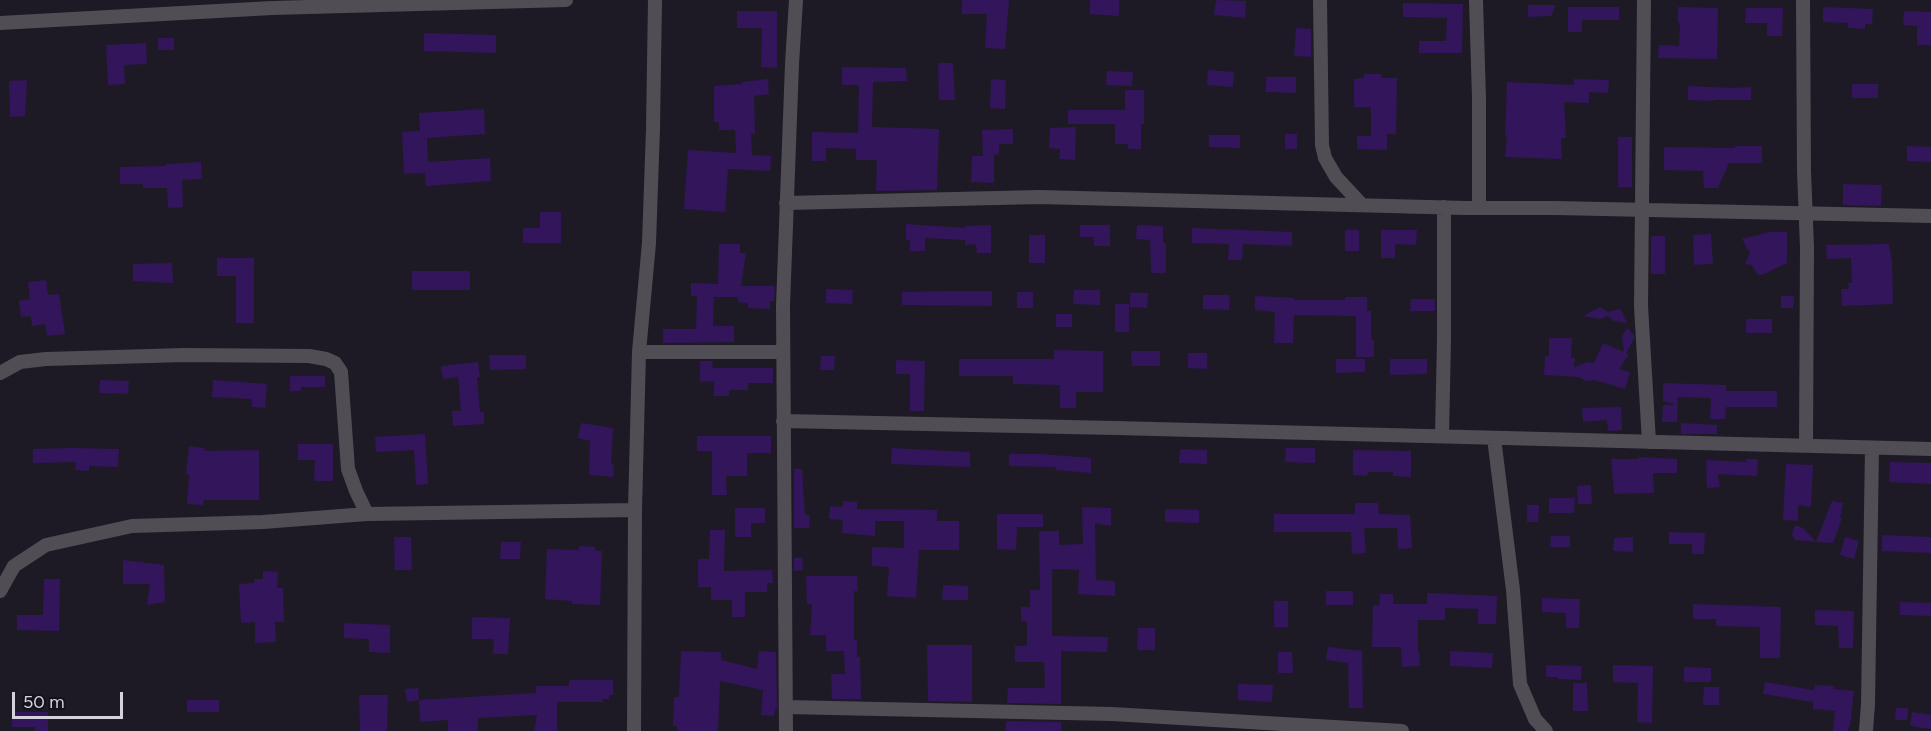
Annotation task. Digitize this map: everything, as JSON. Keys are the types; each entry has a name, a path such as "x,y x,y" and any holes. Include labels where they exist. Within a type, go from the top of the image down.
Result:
{"street":[{"path":"0,22 461,1 566,0"},
{"path":"634,731 639,352 649,233 655,0"},
{"path":"786,731 783,306 796,0"},
{"path":"1320,0 1322,145 1325,159 1336,177 1362,206"},
{"path":"1476,0 1479,208"},
{"path":"1644,0 1641,306 1648,442"},
{"path":"1803,0 1806,445"},
{"path":"786,203 1039,197 1362,206 1931,216"},
{"path":"1442,436 1444,207"},
{"path":"639,352 783,352"},
{"path":"0,373 20,362 46,359 184,355 309,356 326,359 335,363 341,372 348,469 367,514"},
{"path":"783,421 1931,449"},
{"path":"1494,438 1513,590 1520,684 1535,719 1546,731"},
{"path":"1866,731 1872,448"},
{"path":"0,591 14,566 46,545 132,526 263,522 367,514 636,510"},
{"path":"786,707 1112,714 1402,731"}],"building":[{"path":"962,0 1009,0 1005,49 985,48 987,14 962,14"},
{"path":"1090,0 1119,0 1119,16 1090,14"},
{"path":"1216,0 1246,1 1245,18 1214,15"},
{"path":"1403,3 1463,4 1462,53 1419,53 1419,41 1446,41 1447,18 1403,17"},
{"path":"1528,5 1556,5 1551,16 1528,17"},
{"path":"1568,7 1619,7 1619,20 1582,20 1582,32 1568,32"},
{"path":"1678,7 1718,8 1717,59 1658,58 1659,45 1679,46"},
{"path":"1823,7 1873,9 1872,24 1865,24 1865,29 1848,28 1848,23 1823,22"},
{"path":"1746,8 1783,8 1782,36 1767,36 1767,23 1745,23"},
{"path":"737,11 777,11 777,68 761,67 762,28 737,28"},
{"path":"1904,11 1931,12 1931,45 1917,45 1917,26 1903,25"},
{"path":"1296,28 1311,29 1311,57 1294,56"},
{"path":"424,33 496,35 496,53 424,51"},
{"path":"158,38 174,38 174,50 158,50"},
{"path":"146,43 147,64 124,65 125,84 108,85 106,45"},
{"path":"938,63 953,63 955,100 939,100"},
{"path":"842,67 906,68 907,81 873,82 872,127 939,129 937,190 876,191 877,160 856,160 856,149 826,148 826,161 812,161 812,132 858,133 859,85 842,85"},
{"path":"1208,70 1234,72 1233,87 1207,85"},
{"path":"1107,71 1133,72 1132,86 1106,85"},
{"path":"1364,74 1381,74 1381,78 1397,78 1396,134 1387,134 1387,150 1357,149 1357,136 1371,136 1371,107 1354,107 1354,79 1364,78"},
{"path":"1266,77 1296,77 1296,93 1266,92"},
{"path":"768,79 769,94 754,96 755,134 751,134 752,155 771,156 770,171 728,169 725,212 684,209 688,150 736,153 735,130 719,130 719,122 714,122 714,86"},
{"path":"991,79 1006,80 1005,109 990,108"},
{"path":"1574,79 1609,80 1608,93 1589,92 1589,103 1564,102 1566,138 1561,138 1562,159 1505,157 1507,82 1574,85"},
{"path":"27,80 25,116 10,117 9,81"},
{"path":"1852,84 1878,84 1878,98 1852,98"},
{"path":"1688,86 1751,87 1751,100 1688,100"},
{"path":"1125,90 1144,90 1141,149 1128,149 1128,144 1115,144 1115,124 1068,124 1068,110 1125,110"},
{"path":"484,109 485,134 427,138 428,162 490,158 491,181 426,186 425,173 404,174 402,132 420,131 419,113"},
{"path":"1076,127 1075,160 1059,159 1060,149 1049,148 1050,128"},
{"path":"1013,129 1013,144 999,144 999,154 994,155 994,183 971,182 972,156 983,156 982,130"},
{"path":"1285,134 1297,134 1297,149 1285,149"},
{"path":"1209,135 1240,135 1240,148 1209,147"},
{"path":"1618,137 1632,137 1632,187 1618,187"},
{"path":"1735,146 1762,146 1762,163 1729,163 1718,188 1704,188 1703,171 1664,170 1664,147 1735,148"},
{"path":"1907,146 1931,147 1931,162 1907,161"},
{"path":"201,162 202,179 182,180 183,207 168,208 167,188 143,188 143,184 120,184 120,167 166,166 166,164"},
{"path":"1843,184 1882,185 1881,206 1843,205"},
{"path":"540,212 561,212 561,243 523,243 523,228 540,228"},
{"path":"906,224 965,228 965,226 991,225 991,253 977,253 976,244 965,245 965,240 925,238 925,251 910,251 910,240 906,240"},
{"path":"1080,225 1110,225 1110,246 1094,246 1094,237 1080,237"},
{"path":"1137,225 1163,226 1163,243 1166,243 1166,273 1151,273 1150,240 1136,239"},
{"path":"1192,228 1292,232 1292,246 1243,244 1242,260 1228,260 1229,244 1192,243"},
{"path":"1345,230 1359,230 1359,251 1345,251"},
{"path":"1381,230 1417,230 1416,245 1395,244 1395,258 1381,258"},
{"path":"1770,232 1787,232 1787,263 1762,275 1757,274 1752,265 1745,264 1750,253 1742,239"},
{"path":"1711,234 1713,264 1694,265 1693,235"},
{"path":"1029,235 1045,235 1045,263 1029,263"},
{"path":"1651,236 1665,236 1665,274 1651,274"},
{"path":"719,244 740,244 740,253 746,253 741,286 775,286 774,301 770,301 770,309 748,308 748,303 738,302 738,297 714,297 713,326 734,326 734,342 663,343 663,329 696,329 697,296 691,296 691,283 718,284"},
{"path":"1889,244 1893,304 1842,306 1841,289 1849,289 1848,283 1852,283 1851,258 1827,259 1826,245"},
{"path":"217,258 254,258 254,323 236,323 236,276 217,276"},
{"path":"172,263 173,283 133,281 133,264"},
{"path":"412,271 470,271 470,290 412,290"},
{"path":"46,280 48,295 59,294 65,334 47,336 45,324 32,326 31,316 21,317 19,301 30,299 28,282"},
{"path":"826,289 853,290 852,304 826,303"},
{"path":"1074,290 1100,290 1100,305 1073,304"},
{"path":"992,291 992,306 902,305 902,292"},
{"path":"1017,292 1033,292 1033,308 1017,308"},
{"path":"1130,293 1148,293 1147,308 1130,307"},
{"path":"1203,295 1230,295 1229,310 1203,309"},
{"path":"1255,296 1294,298 1294,300 1345,300 1345,297 1367,297 1367,311 1371,311 1371,340 1374,340 1374,357 1356,357 1356,316 1294,315 1293,343 1274,343 1275,312 1255,310"},
{"path":"1781,296 1794,296 1793,308 1781,308"},
{"path":"1411,299 1435,299 1435,311 1410,311"},
{"path":"1115,304 1129,304 1129,332 1115,332"},
{"path":"1600,307 1608,312 1620,309 1627,323 1614,321 1608,316 1601,319 1583,316"},
{"path":"1056,314 1072,314 1072,327 1056,327"},
{"path":"1746,319 1772,319 1772,333 1746,333"},
{"path":"1627,328 1634,335 1634,339 1626,353 1629,354 1619,369 1630,372 1625,389 1594,380 1586,381 1579,377 1544,375 1545,356 1549,356 1549,338 1572,338 1571,358 1575,358 1574,367 1588,362 1594,363 1603,343 1624,352 1622,336"},
{"path":"1054,350 1103,351 1103,392 1076,392 1076,408 1060,408 1060,385 1013,384 1013,376 959,376 959,359 1054,359"},
{"path":"1131,351 1160,351 1160,366 1132,366"},
{"path":"1188,353 1207,353 1207,369 1188,368"},
{"path":"489,355 526,355 526,369 490,370"},
{"path":"821,356 835,356 834,370 820,370"},
{"path":"1336,359 1365,359 1365,372 1336,373"},
{"path":"1390,359 1427,359 1427,374 1390,375"},
{"path":"896,360 925,361 924,411 910,411 910,374 896,374"},
{"path":"700,361 713,361 712,368 773,368 773,383 748,383 748,390 729,390 729,396 714,396 714,381 700,382"},
{"path":"478,362 480,412 484,412 484,424 453,426 452,411 461,411 458,377 443,379 441,366"},
{"path":"290,376 325,376 325,387 301,387 301,391 290,391"},
{"path":"100,380 129,381 128,394 99,393"},
{"path":"213,380 267,384 265,408 252,407 252,399 212,397"},
{"path":"1663,383 1726,385 1726,391 1777,391 1777,407 1726,407 1725,419 1710,419 1711,398 1678,397 1677,422 1662,422 1663,405 1676,405 1663,401"},
{"path":"1621,407 1622,430 1608,431 1607,420 1583,422 1582,408"},
{"path":"581,423 613,428 611,464 614,465 613,477 589,475 590,441 578,438"},
{"path":"1681,423 1717,425 1717,434 1681,434"},
{"path":"425,434 428,484 416,485 414,450 376,452 375,437"},
{"path":"697,436 771,436 771,453 747,453 747,476 726,476 727,495 712,495 712,451 697,451"},
{"path":"298,444 333,444 333,481 314,481 315,460 298,460"},
{"path":"189,446 205,448 204,451 259,450 259,500 204,500 203,505 187,504 189,475 186,474"},
{"path":"892,448 970,452 970,467 891,464"},
{"path":"1286,448 1315,448 1315,463 1285,462"},
{"path":"33,449 119,449 118,467 89,466 89,471 75,470 76,462 33,463"},
{"path":"1180,449 1207,450 1207,464 1179,463"},
{"path":"1353,450 1411,451 1411,477 1393,476 1393,472 1368,472 1367,476 1353,475"},
{"path":"1009,454 1091,458 1091,473 1056,470 1056,467 1009,466"},
{"path":"1639,457 1677,459 1677,473 1653,473 1654,493 1614,494 1611,459 1639,459"},
{"path":"1746,459 1758,459 1757,476 1718,474 1720,487 1707,488 1706,460 1746,462"},
{"path":"1890,462 1931,463 1931,484 1889,482"},
{"path":"1786,464 1813,465 1811,507 1798,505 1798,521 1783,520"},
{"path":"794,469 802,469 805,515 810,515 809,528 794,528"},
{"path":"1591,485 1592,504 1578,504 1577,486"},
{"path":"1549,498 1575,498 1574,513 1549,513"},
{"path":"843,501 857,502 857,509 937,510 937,521 959,521 959,550 919,550 916,598 887,596 889,567 872,566 872,547 904,548 904,521 875,521 875,536 842,533 843,520 829,519 830,506 843,507"},
{"path":"1832,501 1843,503 1840,518 1842,518 1833,543 1816,542"},
{"path":"1355,503 1378,503 1379,514 1410,515 1412,548 1398,549 1397,528 1364,528 1366,553 1352,554 1351,532 1274,532 1274,514 1355,514"},
{"path":"1527,505 1539,505 1538,522 1527,522"},
{"path":"1082,507 1111,508 1111,526 1095,523 1096,580 1115,581 1115,596 1078,594 1079,570 1052,569 1052,636 1108,637 1107,652 1061,651 1061,704 1007,703 1008,688 1045,688 1044,662 1015,662 1015,646 1027,646 1027,621 1021,621 1021,607 1030,607 1030,590 1040,590 1039,531 1059,531 1059,545 1083,544"},
{"path":"735,508 765,508 765,523 751,523 751,537 735,537"},
{"path":"1165,509 1199,510 1199,523 1165,522"},
{"path":"997,514 1043,514 1043,527 1017,527 1016,550 997,549"},
{"path":"1795,525 1803,528 1816,542 1795,540 1792,534"},
{"path":"710,530 725,530 724,571 772,570 773,583 767,583 767,592 745,592 745,617 732,617 732,600 711,600 711,587 698,587 698,559 709,559"},
{"path":"1669,532 1705,533 1704,554 1692,554 1692,544 1669,544"},
{"path":"1882,535 1931,537 1931,553 1882,551"},
{"path":"1551,536 1570,536 1570,547 1550,547"},
{"path":"394,537 411,537 412,570 395,570"},
{"path":"1633,537 1633,552 1613,551 1614,538"},
{"path":"1845,537 1859,541 1854,559 1840,555"},
{"path":"501,542 521,542 520,559 500,559"},
{"path":"579,546 595,547 595,551 602,551 600,605 572,604 572,601 545,599 547,549 579,550"},
{"path":"802,557 803,570 794,571 794,558"},
{"path":"123,560 164,565 165,602 147,605 150,584 123,584"},
{"path":"263,571 278,572 277,588 283,588 284,622 275,622 276,642 255,643 255,622 241,623 239,584 254,583 254,579 263,579"},
{"path":"806,576 857,576 858,591 854,591 854,640 857,640 857,657 860,657 861,699 832,699 831,674 845,674 844,651 826,651 826,635 810,635 812,604 807,604"},
{"path":"44,579 60,579 59,631 17,630 17,615 43,615"},
{"path":"943,585 968,586 968,600 942,600"},
{"path":"1326,591 1353,591 1353,605 1326,605"},
{"path":"1427,593 1497,596 1496,624 1478,624 1478,609 1445,608 1445,620 1418,620 1420,666 1402,667 1401,647 1372,647 1373,605 1379,605 1380,594 1393,594 1393,604 1427,604"},
{"path":"1542,598 1580,599 1579,628 1566,628 1566,613 1542,612"},
{"path":"1274,601 1288,601 1288,627 1274,627"},
{"path":"1900,602 1931,603 1931,616 1900,615"},
{"path":"1693,604 1781,607 1780,658 1760,658 1760,627 1716,626 1716,619 1693,619"},
{"path":"1815,610 1854,611 1853,648 1839,648 1838,626 1815,625"},
{"path":"472,617 510,618 508,654 493,654 494,639 472,639"},
{"path":"344,623 390,625 390,653 369,652 369,639 344,638"},
{"path":"1138,628 1155,628 1155,650 1137,650"},
{"path":"927,645 972,645 972,702 928,701"},
{"path":"1328,647 1362,651 1363,708 1349,708 1348,663 1326,660"},
{"path":"681,651 721,652 721,660 757,669 759,651 776,652 777,709 775,709 774,716 761,715 763,690 720,681 718,731 677,731 677,726 673,726 674,697 679,697"},
{"path":"1450,651 1493,653 1492,668 1450,666"},
{"path":"1278,652 1292,652 1293,673 1278,673"},
{"path":"1546,665 1582,666 1581,680 1546,677"},
{"path":"1613,665 1653,666 1652,723 1637,722 1638,683 1613,682"},
{"path":"1684,667 1711,668 1711,682 1684,682"},
{"path":"569,680 613,680 613,695 609,695 609,699 602,699 603,702 557,702 557,731 534,731 537,715 478,718 478,731 448,731 448,720 420,722 419,700 536,693 536,686 569,686"},
{"path":"1765,682 1814,690 1815,685 1834,686 1833,689 1854,691 1848,731 1833,731 1835,711 1813,709 1813,702 1763,694"},
{"path":"1573,683 1587,683 1588,711 1573,711"},
{"path":"1238,684 1273,685 1272,702 1238,700"},
{"path":"1704,687 1719,687 1719,705 1703,705"},
{"path":"418,688 419,700 407,702 405,689"},
{"path":"359,695 388,695 387,731 360,731"},
{"path":"187,700 219,700 219,712 187,712"},
{"path":"1896,708 1908,708 1907,720 1895,720"},
{"path":"12,712 48,712 48,731 35,731 35,727 12,727"},
{"path":"1912,712 1931,715 1931,729 1910,726"},
{"path":"1006,721 1061,722 1061,731 1006,731"}]}
